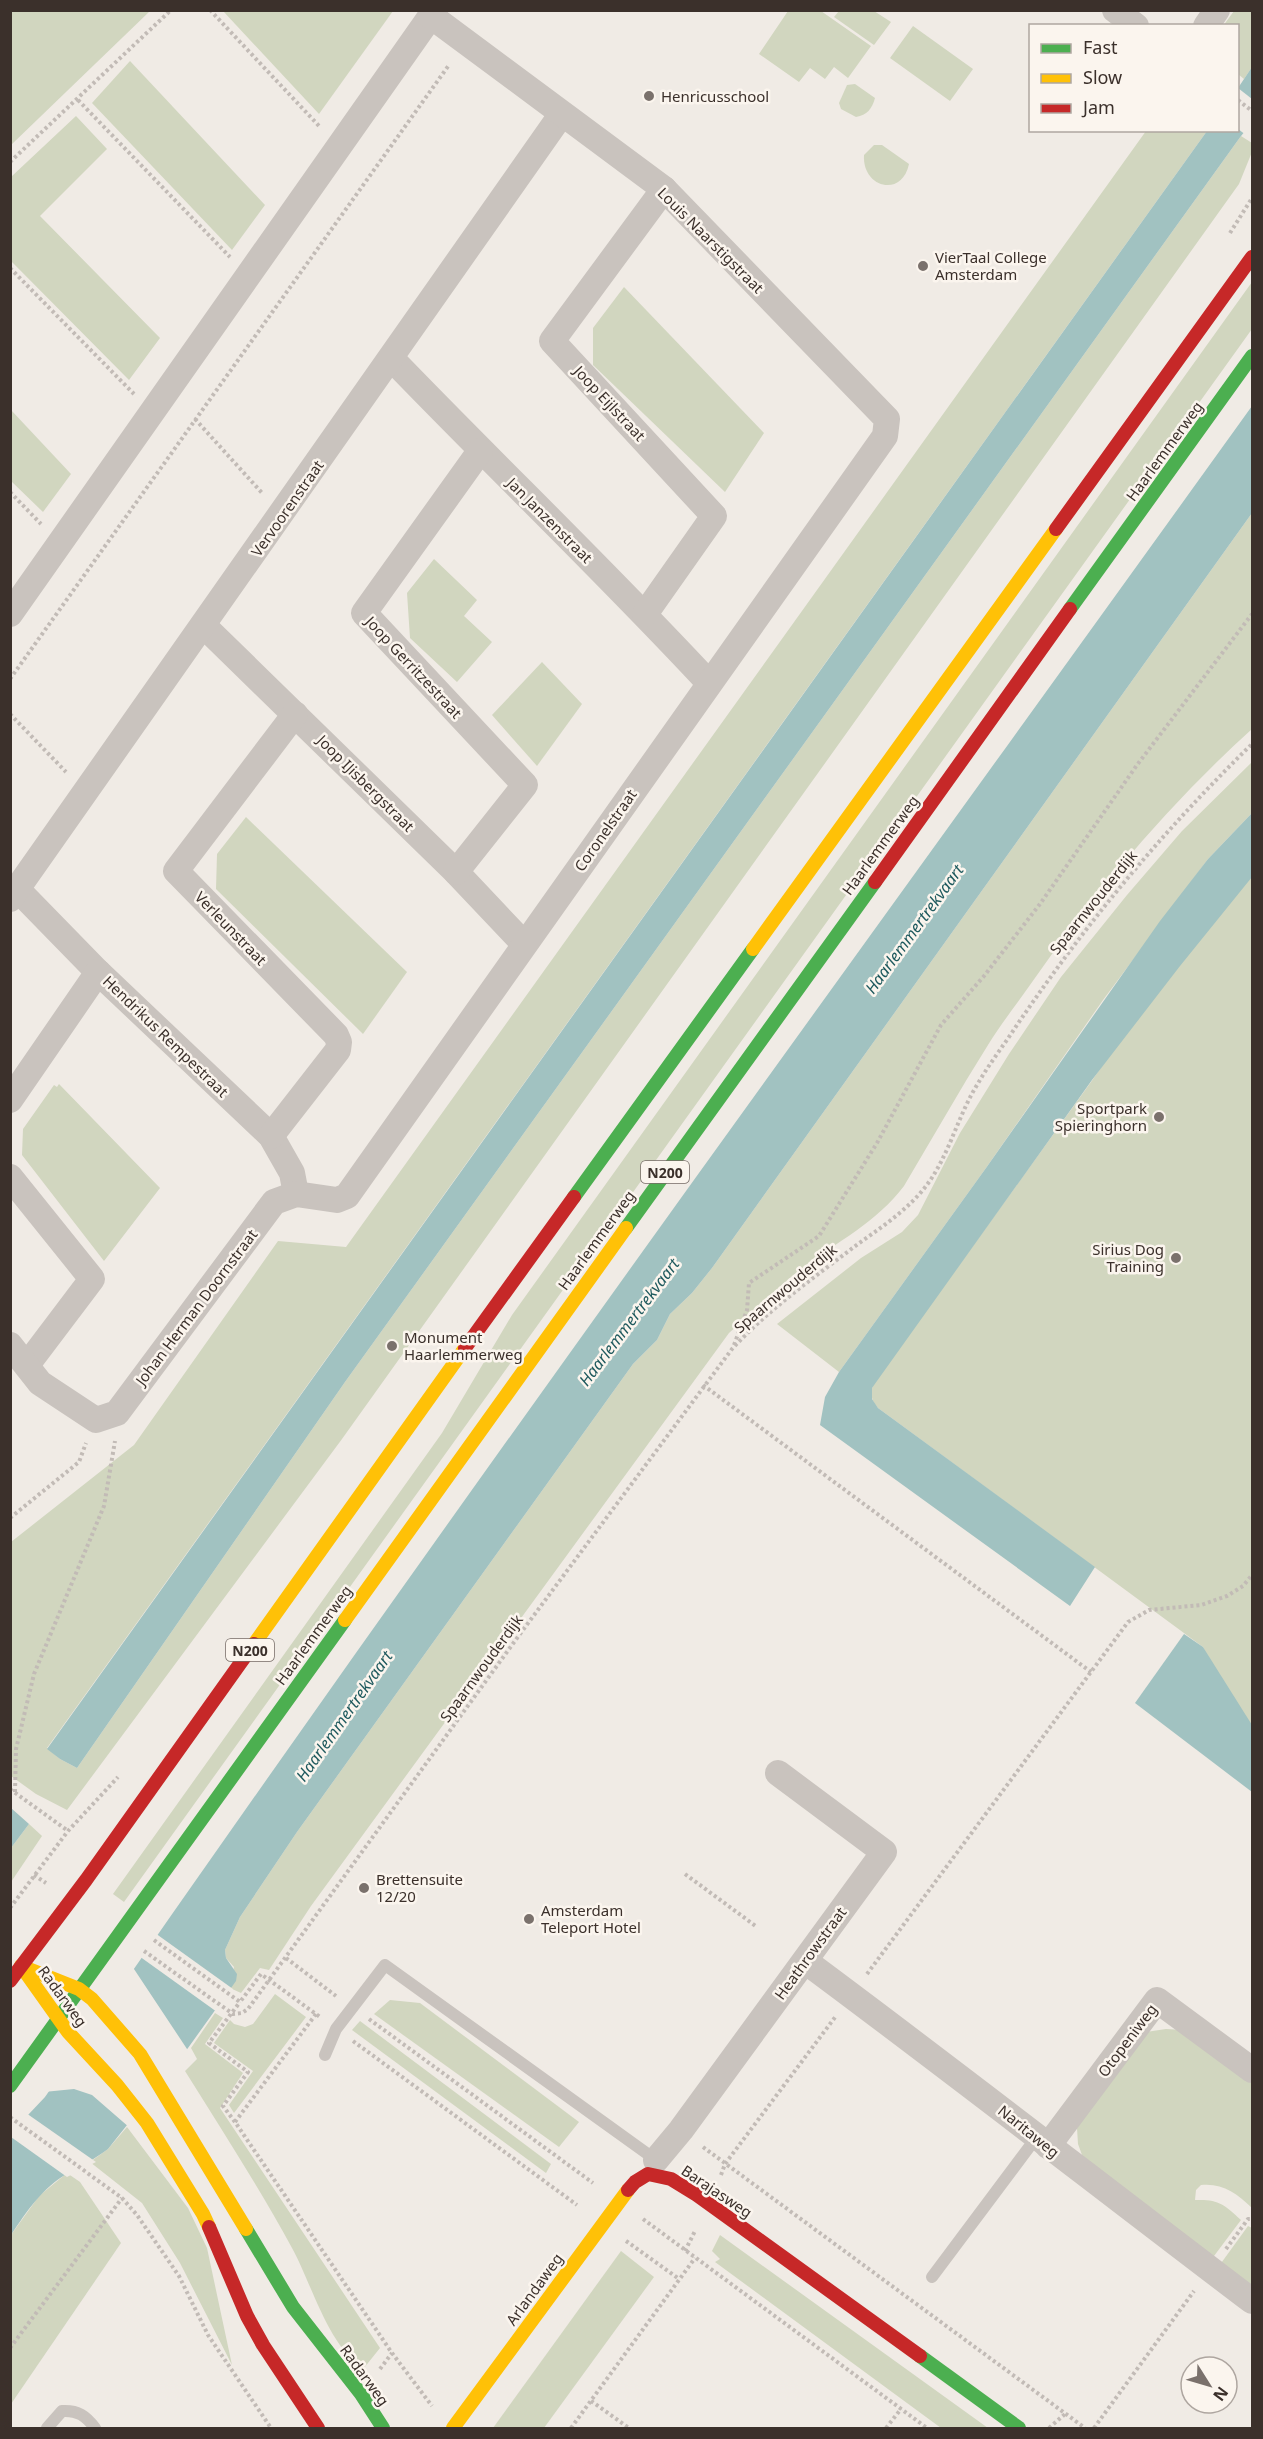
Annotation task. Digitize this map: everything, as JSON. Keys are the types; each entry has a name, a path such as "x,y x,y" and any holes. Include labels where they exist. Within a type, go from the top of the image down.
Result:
{"main road":[{"name":"N200","path":"10,1980 93,1870 476,1333 1252,257"},
{"name":"Haarlemmerweg","path":"10,2086 1252,356"},
{"name":"Radarweg","path":"21,1966 79,1989 92,1999 140,2054 293,2307 361,2394 383,2428"},
{"name":"Radarweg","path":"21,1966 58,2020 117,2085 147,2123 203,2214 247,2316 263,2345 318,2428"},
{"name":"Arlandaweg","path":"453,2428 618,2201 652,2167"},
{"name":"Barajasweg","path":"652,2167 708,2203 1019,2428"}],"street":[{"path":"1116,10 1134,24"},
{"path":"1207,24 1217,10"},
{"path":"10,614 433,13"},
{"name":"Louis Naarstigstraat","path":"433,13 466,42 561,115 664,189 887,419"},
{"name":"Vervoorenstraat","path":"14,895 561,115"},
{"name":"Joop Eijlstraat","path":"645,614 714,516 552,341 664,189"},
{"name":"Jan Janzenstraat","path":"391,358 480,451 645,614 709,682"},
{"name":"Coronelstraat","path":"296,1194 337,1200 347,1196 885,436 887,419"},
{"name":"Joop Gerritzestraat","path":"456,872 525,785 364,613 480,451"},
{"name":"Joop IJisbergstraat","path":"204,626 456,872 524,944"},
{"name":"Verleunstraat","path":"271,1136 338,1050 339,1042 336,1035 176,871 295,714"},
{"name":"Hendrikus Rempestraat","path":"14,895 271,1136 292,1173 296,1194"},
{"path":"10,1100 98,972"},
{"path":"10,1177 92,1279 27,1365"},
{"name":"Johan Herman Doornstraat","path":"106,1416 274,1202 296,1194"},
{"path":"10,1345 40,1383 106,1416"},
{"name":"Heathrowstraat","path":"652,2167 884,1852 778,1773"},
{"name":"Naritaweg","path":"805,1961 1001,2107 1042,2142 1252,2301"},
{"name":"Otopeniweg","path":"1042,2142 1157,2000 1252,2070"}],"lane":[{"name":"Barajasweg","path":"353,2008 385,1965 652,2167"},
{"path":"325,2055 336,2029 353,2008"},
{"path":"932,2277 1042,2142"},
{"path":"47,2428 62,2411 74,2410 88,2419 95,2428"}],"path":[{"path":"10,162 171,10"},
{"path":"210,10 339,147"},
{"path":"10,679 466,42"},
{"path":"78,100 249,277"},
{"path":"1239,101 1252,111"},
{"path":"10,268 151,412"},
{"path":"195,419 282,515"},
{"path":"10,492 60,545"},
{"path":"732,1348 747,1310 749,1283 819,1236 878,1143 941,1025 984,976 1040,904 1137,765 1252,614"},
{"path":"10,714 86,792"},
{"name":"Spaarnwouderdijk","path":"230,2012 242,2013 286,1958 519,1634 732,1348 808,1281 913,1202 929,1182 945,1154 975,1086 1053,972 1101,908 1153,847 1252,744"},
{"path":"703,1385 1091,1672"},
{"path":"10,1518 79,1462 106,1416"},
{"path":"15,1792 16,1749 34,1674 104,1506 115,1446 106,1416"},
{"path":"686,2251 725,2164 1128,1622 1149,1610 1201,1605 1227,1596 1243,1586 1252,1575"},
{"path":"10,1789 68,1831 10,1908"},
{"path":"685,1874 757,1928"},
{"path":"151,1938 238,2001"},
{"path":"139,1948 230,2012"},
{"path":"286,1958 927,2428"},
{"path":"435,2410 392,2354 224,2106 248,2072 209,2043 238,2001 261,1974 679,2279"},
{"path":"235,2122 316,2014"},
{"path":"10,2117 104,2184 122,2198 137,2215 178,2276 207,2335 271,2428"},
{"name":"Barajasweg","path":"681,2130 1085,2428"},
{"path":"10,2348 122,2198"},
{"path":"1094,2428 1210,2269 1248,2219 1252,2219"},
{"path":"571,2428 694,2258"},
{"path":"591,2401 629,2428"},
{"path":"886,2428 901,2409"},
{"path":"1048,2428 1065,2414"}],"green space":[{"path":"11,10 150,10 150,11 11,145"},
{"path":"223,11 393,11 319,114"},
{"path":"788,11 821,11 871,46 848,78 834,67 825,79 810,68 799,82 759,54"},
{"path":"839,11 874,11 891,22 874,45 834,17"},
{"path":"1234,11 1252,11 1252,67 1244,79 1239,75 1239,24 1224,24"},
{"path":"913,26 973,69 950,101 890,58"},
{"path":"130,61 265,205 232,250 92,103"},
{"path":"855,84 875,98 868,111 856,117 841,109 839,103 847,85"},
{"path":"76,116 107,149 40,216 160,338 129,380 11,261 11,177"},
{"path":"1145,132 1206,132 47,1748 60,1759 77,1768 345,1382 1241,136 1252,143 1252,152 1239,184 342,1439 67,1810 36,1794 11,1776 11,1542 134,1445 278,1241 346,1247"},
{"path":"874,145 882,145 909,164 905,175 899,182 883,185 869,175 864,155"},
{"path":"1252,282 1252,329 124,1902 113,1894 442,1433 512,1315"},
{"path":"624,287 764,433 725,492 593,365 593,328"},
{"path":"11,410 71,474 43,512 11,481"},
{"path":"1252,513 1252,729 1162,819 1080,916 993,1037 904,1186 893,1199 856,1231 792,1276 729,1333 311,1906 269,1970 260,1968 241,1993 230,1988 234,1967 226,1958 225,1950 240,1917 297,1832 633,1364 657,1340 670,1314 692,1293 712,1268"},
{"path":"434,559 477,600 464,616 492,642 457,682 410,638 407,593"},
{"path":"542,662 582,704 537,766 492,715"},
{"path":"1252,762 1252,813 1208,859 1103,1000 986,1168 839,1372 777,1324 861,1258 902,1232 918,1215 960,1133 1009,1054 1061,977 1182,831"},
{"path":"246,817 407,972 363,1034 216,889 217,854"},
{"name":"Sportpark Spieringhorn","path":"1252,849 1252,1759 1203,1647 878,1408 871,1393 874,1383 1091,1082"},
{"path":"59,1084 160,1188 104,1261 22,1155 23,1129 54,1085 57,1087"},
{"path":"29,1824 42,1836 11,1882 11,1848"},
{"path":"275,1994 306,2017 234,2113 229,2105 253,2071 214,2043 230,2020 234,2024 245,2027 253,2024"},
{"path":"390,2000 420,2003 579,2122 559,2147 374,2014"},
{"path":"215,2013 223,2018 205,2044 243,2073 220,2108 380,2348 364,2368 352,2359 331,2331 279,2225 185,2071 197,2059 191,2048"},
{"path":"360,2021 551,2164 546,2173 352,2030"},
{"path":"1166,2029 1183,2030 1252,2078 1252,2208 1223,2187 1201,2185 1196,2190 1195,2200 1210,2200 1220,2204 1241,2220 1211,2260 1085,2163 1078,2144 1077,2128 1146,2032"},
{"path":"127,2127 188,2208 207,2248 232,2365 180,2263 142,2203 90,2162 108,2149"},
{"path":"67,2173 80,2182 121,2243 11,2404 11,2235 39,2196"},
{"path":"1248,2226 1252,2228 1252,2290 1219,2266"},
{"path":"720,2235 988,2428 941,2428 715,2262 720,2259 712,2251"},
{"path":"621,2251 654,2277 544,2428 493,2428"}],"water":[{"path":"1252,67 1252,123 345,1382 77,1768 60,1759 47,1749 1206,132 1239,132 1239,86"},
{"name":"Haarlemmertrekvaart","path":"1252,406 1252,513 712,1268 692,1293 670,1314 657,1340 633,1364 297,1832 240,1917 225,1950 226,1958 237,1974 236,1981 188,2048 108,2149 50,2186 29,2209 11,2235 11,2140 28,2115 45,2097 343,1671 796,1038"},
{"path":"1252,813 1252,877 1092,1080 872,1388 872,1399 878,1408 1095,1567 1070,1606 820,1425 825,1397 839,1372 1160,921 1208,859"},
{"path":"1184,1634 1203,1647 1252,1725 1252,1792 1135,1703"},
{"path":"11,1808 29,1824 11,1848"}],"pier":[{"path":"1239,89 1252,99 1252,128 1246,135 1239,130"},
{"path":"155,1933 233,1989 217,2012 139,1956"},
{"path":"132,1966 189,2052 130,2128 92,2095 74,2089 44,2092"},
{"path":"26,2113 96,2162 67,2177 11,2137"}],"traffic: fast":[{"path":"1070,609 1252,356"},
{"path":"626,1228 875,882"},
{"path":"574,1197 753,949"},
{"path":"10,2086 345,1620"},
{"path":"246,2229 293,2307 361,2394 383,2428"},
{"path":"920,2356 1019,2428"}],"traffic: slow":[{"path":"753,949 1056,529"},
{"path":"345,1620 626,1228"},
{"path":"254,1644 465,1348"},
{"path":"21,1966 79,1989 92,1999 140,2054 246,2229"},
{"path":"21,1966 68,2032 117,2085 147,2123 209,2227"},
{"path":"453,2428 628,2190"}],"traffic: jam":[{"path":"1056,529 1252,257"},
{"path":"875,882 1070,609"},
{"path":"465,1348 574,1197"},
{"path":"10,1981 86,1880 254,1644"},
{"path":"628,2190 635,2182 648,2174 671,2179 697,2195 920,2356"},
{"path":"209,2227 247,2316 263,2345 318,2428"}],"place":[{"name":"Henricusschool","path":"649,96"},
{"name":"VierTaal College Amsterdam","path":"923,266"},
{"name":"Sportpark Spieringhorn","path":"1159,1117"},
{"name":"Sirius Dog Training","path":"1176,1258"},
{"name":"Monument Haarlemmerweg","path":"392,1346"},
{"name":"Brettensuite 12/20","path":"364,1888"},
{"name":"Amsterdam Teleport Hotel","path":"529,1919"}]}
